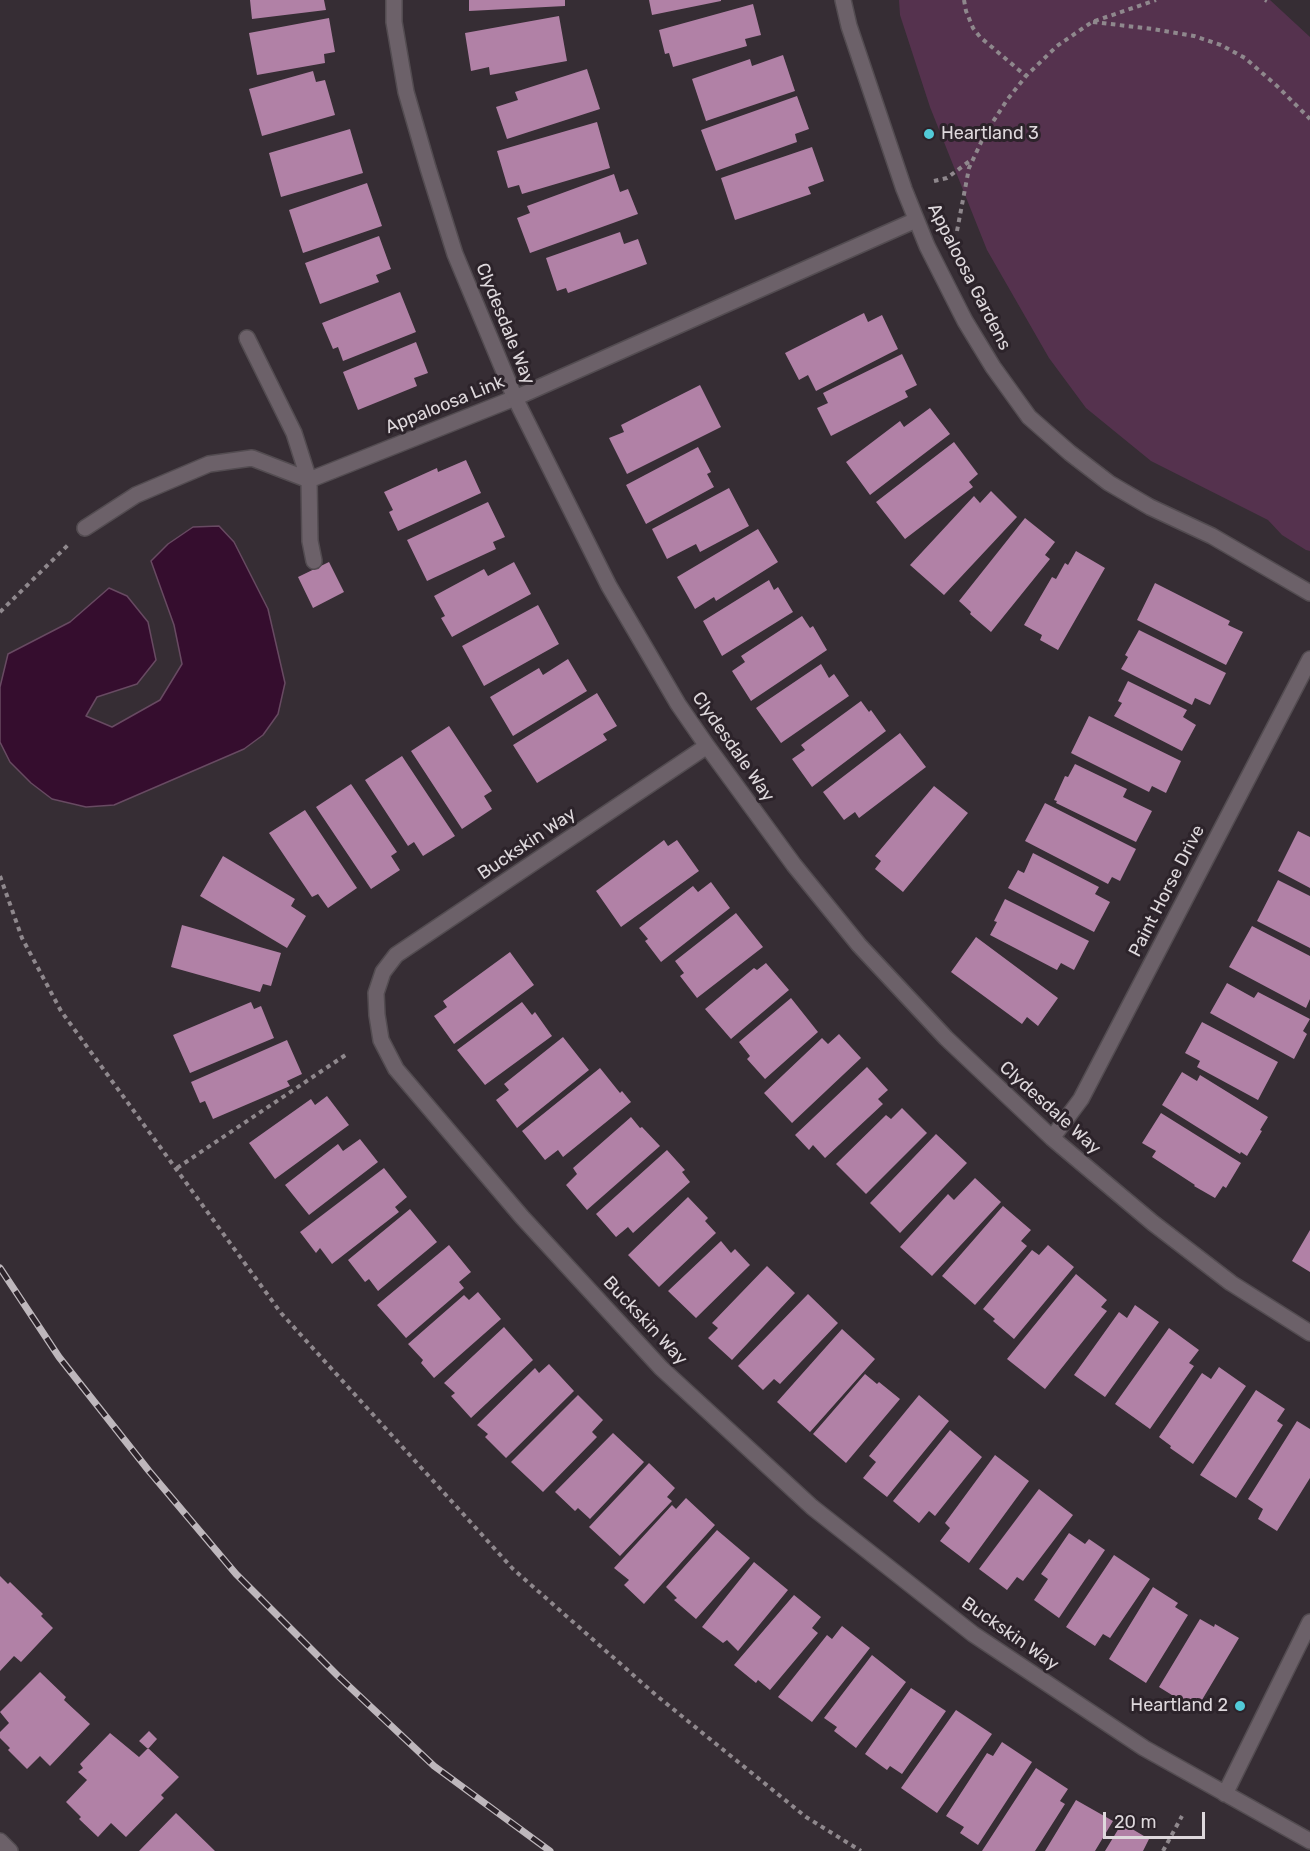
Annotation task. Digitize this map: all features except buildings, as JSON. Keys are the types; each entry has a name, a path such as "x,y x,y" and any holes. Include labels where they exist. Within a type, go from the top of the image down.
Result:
{"street":[{"name":"Clydesdale Way","path":"394,0 394,22 406,92 428,168 456,254 514,398 609,586 678,704 794,865 859,945 946,1038 1052,1138 1153,1223 1231,1282 1310,1333"},
{"name":"Appaloosa Gardens","path":"843,0 849,26 903,189 916,220 965,321 993,367 1029,417 1109,483 1150,507 1212,536 1310,593"},
{"name":"Appaloosa Link","path":"309,480 514,398 916,220"},
{"path":"247,338 294,433 309,480 310,540 314,561"},
{"path":"85,528 136,495 208,464 252,458 309,480"},
{"name":"Paint Horse Drive","path":"1052,1138 1081,1099 1310,658"},
{"name":"Buckskin Way","path":"707,746 396,955 383,972 376,993 381,1040 396,1069 515,1209 661,1368 812,1507 973,1634 1144,1748 1310,1841"},
{"path":"1225,1794 1310,1622"},
{"path":"0,1841 10,1851"}],"path":[{"path":"964,0 973,28 980,37 1026,76"},
{"path":"957,231 969,168 985,134 1026,76 1057,46 1092,22 1156,0"},
{"path":"1092,22 1153,28 1194,36 1221,45 1245,58 1310,119"},
{"path":"934,181 947,178 974,158"},
{"path":"0,612 85,528"},
{"path":"0,876 22,938 61,1011 281,1313 513,1569 657,1696 806,1817 861,1851"},
{"path":"177,1168 347,1054"},
{"path":"1163,1851 1182,1816"}],"shaded area":[{"path":"899,0 1270,0 1310,37 1310,551 1282,535 1268,520 1151,461 1086,408 1049,358 987,250 930,107 900,15"},
{"path":"219,526 234,542 268,609 285,683 278,714 263,735 244,749 114,805 86,807 52,799 31,783 10,762 0,742 0,687 8,654 70,622 109,588 127,596 148,622 156,660 137,684 97,697 86,716 112,727 160,700 182,664 174,625 151,561 168,544 193,527"}],"railway":[{"path":"0,1268 59,1357 149,1471 236,1574 338,1676 434,1766 550,1851"}],"place":[{"name":"Heartland 3","path":"929,134"},
{"name":"Heartland 2","path":"1240,1706"}]}
